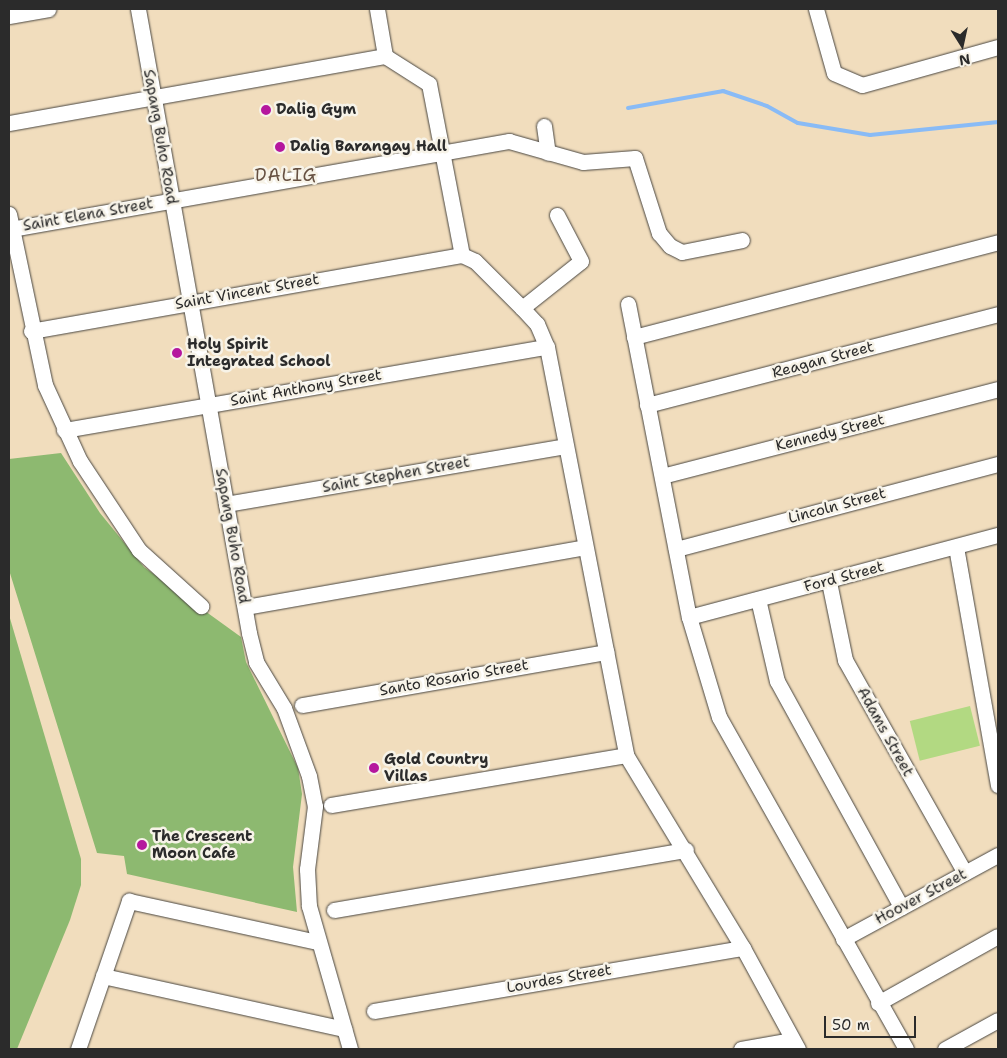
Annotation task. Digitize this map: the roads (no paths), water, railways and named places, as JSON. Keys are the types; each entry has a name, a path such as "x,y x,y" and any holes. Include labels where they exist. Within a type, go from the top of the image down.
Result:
{"street":[{"path":"9,16 48,9"},
{"name":"Sapang Buho Road","path":"138,9 189,302 256,662 284,708 309,776 315,806 306,869 317,942 350,1049"},
{"path":"376,9 385,56"},
{"path":"816,9 834,73 862,85 998,47"},
{"path":"9,123 385,56 429,84 462,255 475,261 537,324 547,347 626,755 686,850 744,948 795,1045 741,1049"},
{"path":"544,126 548,153"},
{"name":"Saint Elena Street","path":"10,222 171,200 509,141 583,162 635,158 659,233 670,246 682,252 742,240"},
{"path":"522,308 580,261 557,215"},
{"path":"10,222 31,332 45,385 64,430 113,517 139,550 201,606"},
{"path":"634,337 998,242"},
{"name":"Saint Vincent Street","path":"31,332 189,302 462,255"},
{"path":"628,304 689,617 719,717 878,1003 906,1049"},
{"name":"Reagan Street","path":"647,406 998,314"},
{"name":"Saint Anthony Street","path":"64,430 547,347"},
{"name":"Kennedy Street","path":"662,476 998,390"},
{"name":"Saint Stephen Street","path":"226,504 565,446"},
{"name":"Lincoln Street","path":"676,549 998,464"},
{"name":"Ford Street","path":"689,617 829,582 998,536"},
{"path":"245,607 585,547"},
{"path":"956,547 998,785"},
{"name":"Adams Street","path":"829,582 845,660 965,873"},
{"path":"758,599 777,681 901,907"},
{"name":"Santo Rosario Street","path":"302,704 606,652"},
{"path":"331,805 626,755"},
{"path":"334,910 686,850"},
{"name":"Hoover Street","path":"843,939 998,855"},
{"path":"78,1049 129,901 317,942"},
{"path":"878,1003 998,936"},
{"name":"Lourdes Street","path":"374,1010 744,948"},
{"path":"103,976 344,1029"},
{"path":"945,1049 998,1020"}],"waterway":[{"path":"628,108 723,91 767,106 798,123 870,135 998,122"}],"place":[{"name":"Dalig Gym","path":"266,110"},
{"name":"Dalig Barangay Hall","path":"280,147"},
{"name":"Holy Spirit Integrated School","path":"177,353"},
{"name":"Gold Country Villas","path":"374,768"},
{"name":"The Crescent Moon Cafe","path":"142,845"}],"district":[{"name":"DALIG","path":"286,175"}]}
